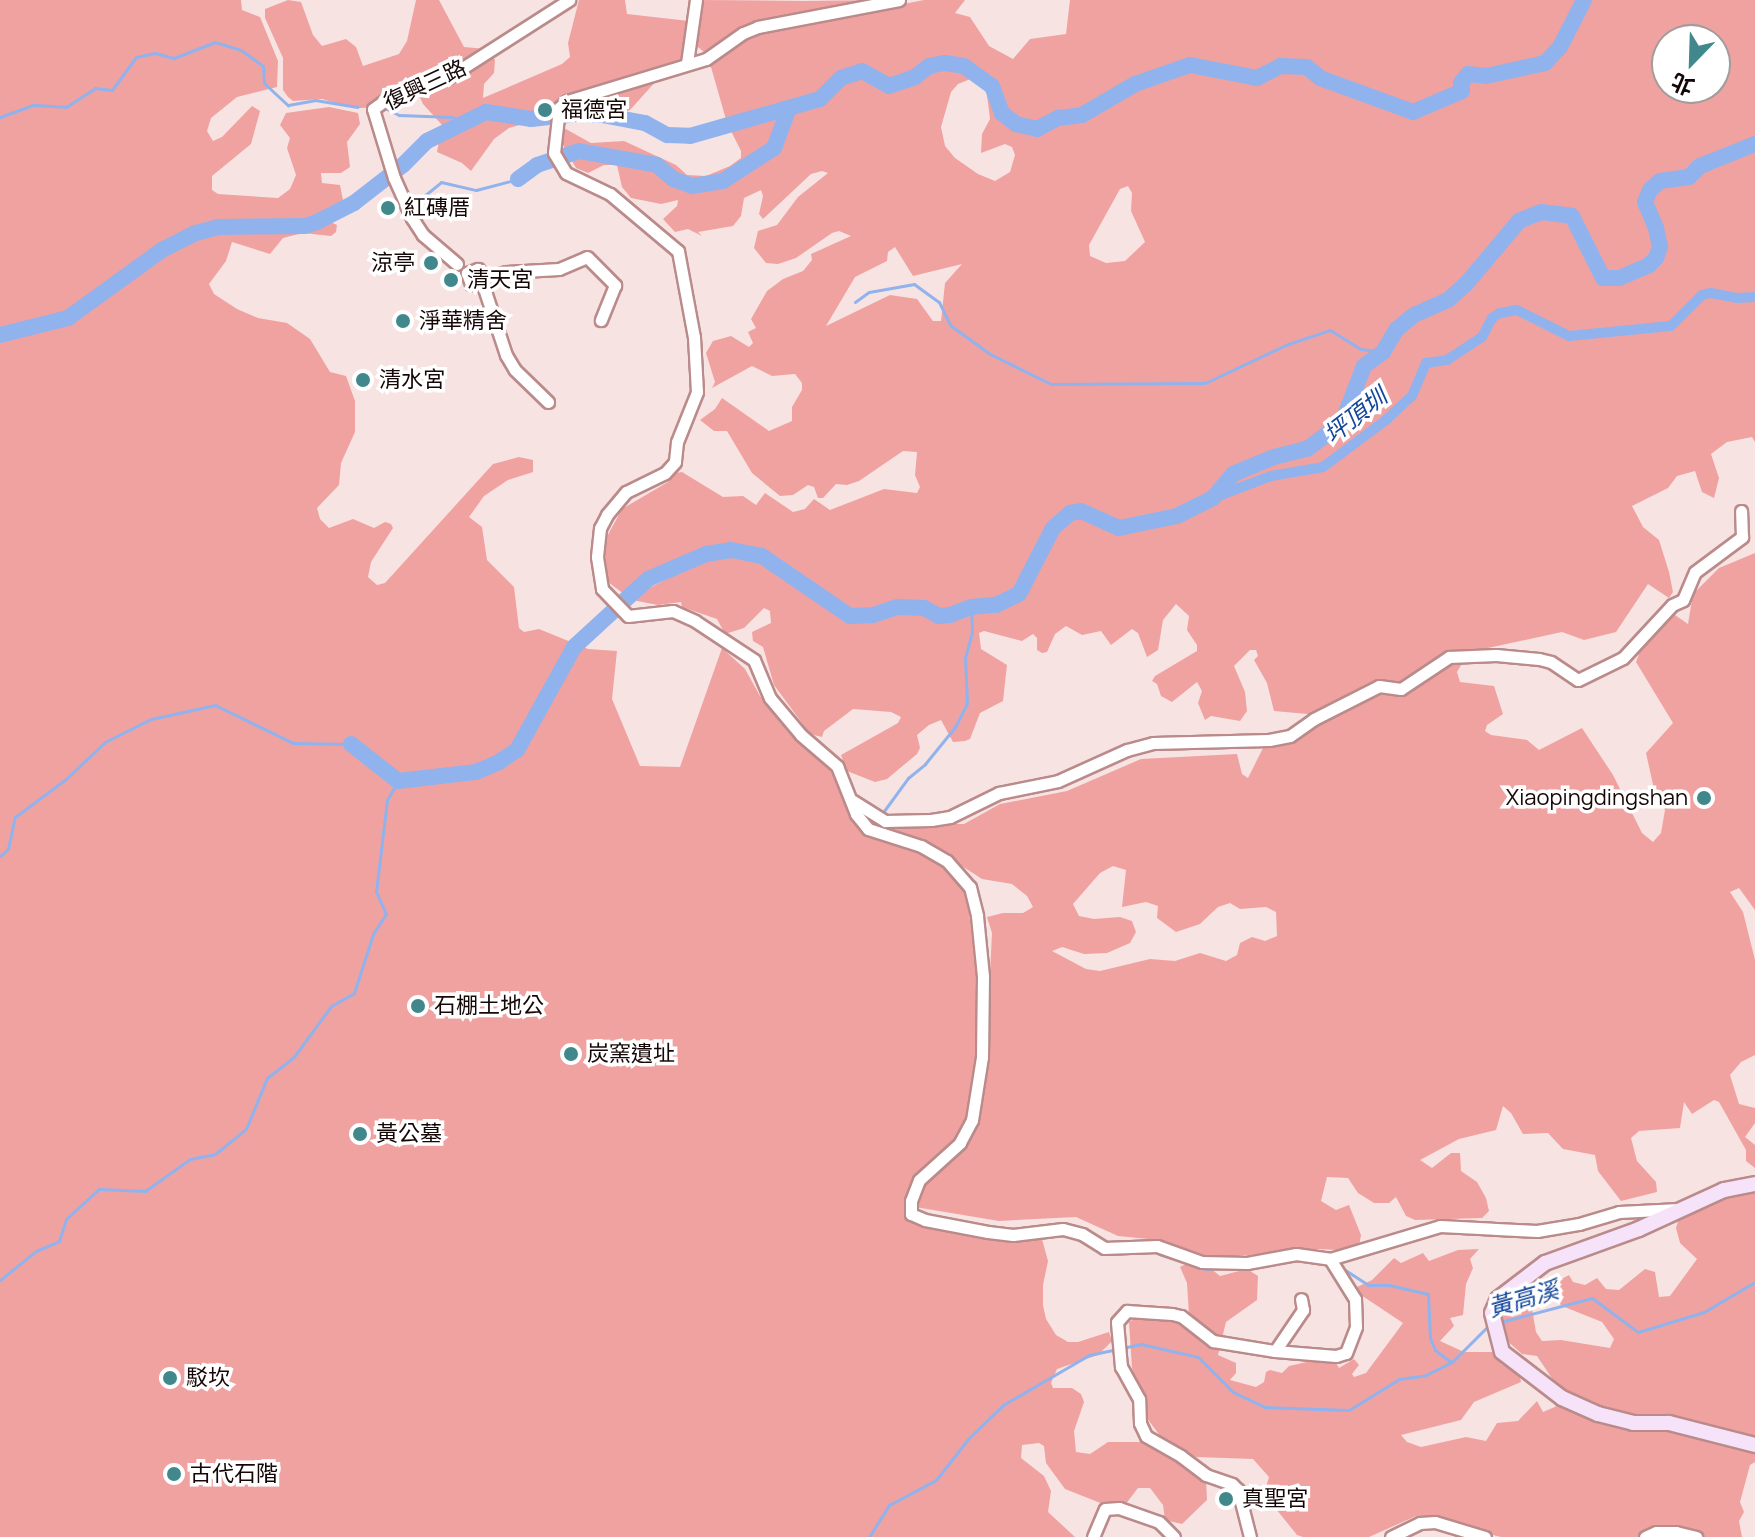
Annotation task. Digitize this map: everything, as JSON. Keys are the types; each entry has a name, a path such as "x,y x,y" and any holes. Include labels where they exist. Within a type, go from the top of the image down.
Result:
{"street":[{"name":"復興三路","path":"457,264 423,235 393,174 373,109 394,94 447,78 569,0"},
{"path":"687,63 696,0"},
{"path":"899,0 758,27 743,33 706,59 567,101 558,118 556,159 566,173 610,194 678,251 694,337 697,392 677,442 675,462 665,473 626,492 600,528 597,557 602,589 623,613 636,616 673,611 695,621 754,660 770,698 801,735 837,766 856,814 868,829 921,846 960,873 970,887 977,916 983,976 982,1057 972,1120 960,1143 919,1180 911,1201 911,1214 925,1220 1001,1234 1063,1229 1082,1234 1104,1248 1157,1246 1202,1262 1247,1263 1296,1254 1330,1259 1440,1226 1489,1225 1537,1231 1579,1224 1619,1212 1681,1209"},
{"path":"548,402 515,370 506,355 483,280 506,272 559,269 587,257 615,285 601,320"},
{"path":"853,801 885,821 931,820 950,817 999,793 1058,781 1127,750 1153,743 1269,740 1290,736 1314,719 1379,686 1401,689 1449,657 1496,655 1539,659 1551,662 1578,680 1623,658 1672,605 1683,600 1695,572 1742,537 1741,511"},
{"path":"1755,1184 1724,1190 1639,1229 1545,1263 1498,1299 1492,1313 1502,1352 1562,1398 1598,1414 1633,1423 1669,1423 1755,1445"},
{"path":"1250,1537 1238,1490 1232,1484 1206,1475 1146,1436 1140,1423 1139,1399 1121,1367 1117,1322 1127,1311 1172,1314 1188,1320 1213,1341 1275,1351 1336,1356 1350,1349 1356,1327 1355,1299 1330,1259"},
{"path":"1275,1351 1303,1310 1301,1299"},
{"path":"1093,1537 1105,1509 1119,1508 1159,1522 1174,1537"},
{"path":"1391,1537 1420,1523 1435,1522 1485,1537"},
{"path":"1645,1537 1656,1532 1676,1532 1696,1537"}],"shaded area":[{"path":"0,0 241,0 242,10 260,17 278,61 277,87 237,97 211,118 207,131 213,141 222,137 252,106 260,111 251,144 212,176 212,190 218,194 278,198 290,189 296,175 287,148 290,138 280,125 286,113 329,107 358,113 360,124 347,142 350,167 341,173 321,173 322,183 340,185 343,200 317,216 337,225 336,232 331,236 303,233 283,238 270,254 232,242 226,261 209,284 214,294 237,309 258,318 287,323 310,339 330,372 346,376 355,401 355,432 341,463 339,485 317,508 320,519 329,528 353,519 374,528 385,522 391,524 393,528 371,562 368,577 377,585 385,583 493,464 519,457 533,460 533,472 508,480 484,496 469,517 482,527 487,560 514,587 519,628 524,632 539,629 588,649 617,651 612,699 640,766 680,767 722,648 745,669 760,696 797,741 826,765 846,794 864,832 912,847 953,873 966,887 976,971 976,1054 968,1119 955,1143 917,1178 909,1216 918,1223 983,1235 1042,1239 1048,1261 1043,1305 1046,1319 1056,1335 1068,1342 1078,1342 1109,1332 1112,1341 1098,1355 1057,1369 1051,1383 1053,1388 1072,1388 1081,1394 1084,1402 1074,1431 1076,1452 1090,1454 1108,1442 1142,1442 1165,1451 1206,1479 1207,1500 1182,1524 1165,1520 1163,1505 1150,1488 1138,1488 1125,1505 1103,1504 1065,1489 1046,1463 1044,1446 1039,1443 1022,1445 1021,1458 1044,1476 1051,1491 1048,1512 1075,1537 0,1537"},
{"path":"288,0 301,2 313,35 322,46 346,39 356,47 363,66 399,54 407,41 416,0 439,0 464,47 487,49 495,60 494,73 484,84 483,98 562,64 570,57 568,43 579,0 625,0 627,14 689,21 684,59 666,70 630,110 601,122 582,119 565,111 564,103 538,107 523,124 509,128 494,139 471,171 462,163 437,152 442,125 423,104 418,93 404,88 390,91 365,108 353,108 322,99 293,101 288,97 283,90 283,58 265,18 265,9"},
{"path":"700,0 879,0 785,18 704,52 698,47 697,35"},
{"path":"924,0 965,0 955,13 970,17 989,46 1013,59 1030,39 1066,34 1070,0 1755,0 1755,442 1752,437 1727,442 1711,454 1719,478 1714,498 1702,492 1695,471 1677,476 1668,488 1632,506 1643,527 1659,540 1673,592 1669,598 1648,584 1616,632 1584,640 1562,632 1474,651 1467,655 1457,672 1460,682 1494,686 1503,714 1487,725 1485,731 1491,735 1527,740 1539,750 1582,728 1613,775 1642,833 1653,842 1661,833 1665,810 1654,789 1646,753 1673,723 1636,662 1642,646 1650,642 1654,630 1667,615 1675,615 1688,624 1693,594 1719,568 1755,553 1755,910 1739,888 1730,892 1743,912 1755,960 1755,1055 1741,1062 1730,1075 1739,1104 1755,1108 1755,1123 1745,1137 1755,1145 1755,1168 1746,1161 1746,1150 1719,1102 1714,1100 1692,1114 1684,1102 1680,1128 1639,1131 1631,1138 1637,1161 1656,1182 1657,1192 1621,1201 1598,1171 1595,1155 1563,1149 1548,1133 1523,1134 1511,1113 1503,1106 1496,1130 1459,1139 1420,1160 1432,1168 1451,1153 1460,1153 1461,1171 1477,1182 1486,1198 1489,1211 1482,1218 1415,1220 1406,1216 1396,1197 1389,1203 1374,1203 1358,1193 1348,1178 1327,1177 1321,1201 1336,1210 1349,1205 1361,1235 1358,1251 1318,1249 1214,1258 1159,1240 1118,1236 1076,1217 999,1221 915,1207 922,1182 939,1172 963,1144 987,1033 992,933 987,917 1023,913 1033,907 1027,896 1012,884 982,879 948,857 884,830 885,824 964,824 1000,804 1067,791 1141,759 1237,754 1242,774 1248,778 1265,744 1319,715 1274,711 1267,683 1254,660 1258,656 1256,650 1250,650 1234,666 1245,692 1247,711 1240,721 1211,716 1205,720 1198,703 1202,691 1197,682 1172,702 1161,696 1157,684 1152,681 1155,676 1197,651 1197,645 1187,630 1189,616 1176,604 1163,620 1158,650 1147,657 1138,633 1132,629 1111,645 1101,631 1082,635 1066,626 1055,634 1047,652 1042,653 1037,650 1037,638 1033,634 1022,641 984,631 979,633 981,649 1007,665 1003,701 980,713 970,739 965,741 953,742 941,720 929,725 917,735 920,748 917,754 887,779 875,782 847,771 841,755 898,723 901,717 891,712 853,709 824,731 822,737 810,734 774,685 763,647 753,641 752,632 771,623 770,611 764,608 744,628 725,634 717,619 682,607 681,602 658,605 627,599 705,560 683,564 624,594 608,582 604,542 622,509 668,482 676,473 682,472 723,497 743,496 756,505 765,493 793,512 805,509 814,499 830,510 884,489 917,493 920,487 915,475 917,452 903,451 859,481 847,485 836,484 823,498 818,498 814,487 808,485 793,495 780,496 752,473 727,431 714,431 700,420 715,409 722,398 769,431 792,421 792,407 802,390 802,383 795,374 772,376 752,366 712,388 715,382 706,353 713,341 731,336 749,347 753,343 748,332 756,328 751,319 767,291 783,279 803,271 812,260 811,254 851,236 839,231 832,233 796,258 778,264 766,263 754,248 758,231 777,225 798,197 828,173 811,174 763,219 759,214 763,196 761,190 744,198 741,216 733,226 698,232 702,236 688,229 675,232 663,219 677,206 678,200 661,204 631,198 622,187 617,165 604,165 588,173 576,168 563,145 564,128 591,143 624,141 676,165 687,175 706,176 730,166 741,158 741,151 727,123 709,60 762,32","holes":["983,74 990,79 987,95 990,119 982,134 981,153 1005,144 1012,147 1015,155 1010,172 995,181 978,174 955,158 945,146 941,127 951,92 958,84","1128,186 1132,193 1131,211 1145,242 1125,261 1106,263 1090,256 1089,245 1120,189","895,247 913,276 962,264 945,283 941,321 933,321 917,299 890,295 826,326 855,277 887,261 888,252","1113,866 1126,870 1122,907 1146,902 1158,906 1157,918 1176,932 1200,924 1218,907 1230,903 1240,909 1266,907 1276,912 1277,936 1265,941 1252,937 1240,943 1237,955 1226,961 1200,953 1175,961 1150,959 1100,971 1086,969 1052,951 1062,947 1084,954 1107,953 1130,943 1136,932 1132,921 1120,917 1094,919 1079,916 1073,904 1100,873"]},
{"path":"1755,1185 1755,1462 1750,1465 1740,1502 1744,1512 1739,1521 1742,1537 1501,1537 1416,1516 1369,1537 1303,1537 1297,1535 1264,1494 1269,1477 1253,1459 1196,1457 1161,1437 1146,1417 1132,1368 1129,1322 1136,1318 1158,1318 1185,1325 1189,1315 1187,1283 1180,1267 1205,1264 1220,1276 1247,1269 1258,1276 1257,1300 1226,1322 1218,1355 1236,1363 1236,1373 1230,1380 1256,1387 1264,1382 1266,1372 1270,1370 1282,1373 1289,1366 1316,1360 1334,1359 1339,1368 1354,1359 1359,1365 1352,1374 1354,1377 1366,1373 1403,1323 1361,1295 1357,1287 1372,1280 1394,1258 1401,1263 1423,1253 1429,1261 1458,1250 1479,1249 1470,1259 1473,1268 1466,1284 1463,1315 1450,1318 1454,1326 1440,1341 1464,1352 1498,1352 1502,1365 1517,1363 1521,1382 1474,1402 1461,1420 1401,1435 1407,1442 1421,1447 1466,1437 1486,1441 1497,1423 1518,1421 1537,1401 1543,1412 1557,1406 1559,1401 1555,1383 1537,1356 1522,1354 1505,1339 1490,1305 1526,1285 1536,1285 1531,1303 1536,1332 1542,1341 1561,1340 1610,1348 1614,1339 1602,1322 1562,1306 1543,1289 1569,1275 1573,1282 1585,1285 1597,1278 1606,1289 1619,1290 1645,1269 1655,1272 1659,1297 1670,1296 1697,1259 1680,1243 1676,1228 1679,1218 1692,1207 1707,1208"}],"waterway":[{"path":"0,335 68,318 162,250 196,233 219,227 305,226 317,222 354,203 403,165 427,141 486,112 531,119 577,114 602,115 645,123 667,135 690,136 820,99 841,78 862,71 889,86 915,77 929,66 945,63 964,66 992,86 1002,113 1016,124 1037,129 1058,118 1082,115 1135,84 1190,65 1257,78 1281,66 1307,67 1320,78 1413,112 1462,91 1461,83 1468,74 1486,76 1545,63 1560,47 1584,0"},
{"path":"0,117 33,105 66,107 95,88 112,90 136,57 155,53 174,58 215,42 241,50 263,66 264,83 288,105 315,100 357,107"},
{"path":"385,108 399,115 452,117 463,122"},
{"path":"518,179 537,165 579,151 657,165 673,179 692,186 723,181 774,148 789,108"},
{"path":"351,744 398,781 476,772 499,762 517,750 574,647 648,579 706,554 731,550 762,556 850,616 873,615 898,607 924,608 939,616 971,607 996,605 1019,594 1053,528 1070,513 1081,511 1119,528 1177,516 1213,498 1233,474 1274,457 1307,449 1342,423 1364,366 1383,352 1396,330 1414,315 1448,300 1466,284 1519,221 1541,212 1572,216 1603,278 1619,278 1649,265 1660,247 1645,202 1650,190 1660,181 1689,177 1700,166 1755,144"},
{"path":"424,196 441,182 476,190 518,179"},
{"path":"855,302 869,292 914,284 939,302 950,325 990,354 1051,384 1205,383 1288,344 1330,330 1360,349 1383,352"},
{"name":"坪頂圳","path":"1213,498 1271,476 1323,467 1386,420 1412,396 1426,363 1447,360 1482,337 1492,318 1500,313 1517,310 1569,336 1671,326 1702,295 1711,293 1737,298 1755,297"},
{"path":"881,815 908,778 925,764 955,727 967,703 965,658 972,632 971,607"},
{"path":"0,856 8,849 15,817 66,779 105,742 151,719 215,705 293,743 351,744"},
{"path":"0,1280 36,1251 59,1241 66,1219 99,1189 145,1191 190,1159 215,1154 246,1129 267,1078 293,1058 331,1006 354,993 373,934 386,914 376,892 387,800 398,781"},
{"path":"1159,1254 1205,1269 1221,1268"},
{"path":"1339,1266 1368,1285 1389,1285 1428,1294 1430,1338 1435,1350 1451,1362"},
{"name":"黃高溪","path":"1501,1322 1592,1298 1638,1332 1704,1312 1755,1282"},
{"name":"黃高溪","path":"869,1537 889,1505 936,1480 968,1439 1003,1405 1089,1355 1141,1344 1198,1357 1233,1392 1265,1407 1349,1410 1399,1379 1426,1375 1452,1362 1489,1325"}],"place":[{"name":"福德宮","path":"545,110"},
{"name":"紅磚厝","path":"388,208"},
{"name":"涼亭","path":"431,263"},
{"name":"清天宮","path":"451,280"},
{"name":"淨華精舍","path":"403,321"},
{"name":"清水宮","path":"363,380"},
{"name":"Xiaopingdingshan","path":"1704,798"},
{"name":"石棚土地公","path":"418,1006"},
{"name":"炭窯遺址","path":"571,1054"},
{"name":"黃公墓","path":"360,1134"},
{"name":"駁坎","path":"170,1378"},
{"name":"古代石階","path":"174,1474"},
{"name":"真聖宮","path":"1226,1499"}]}
